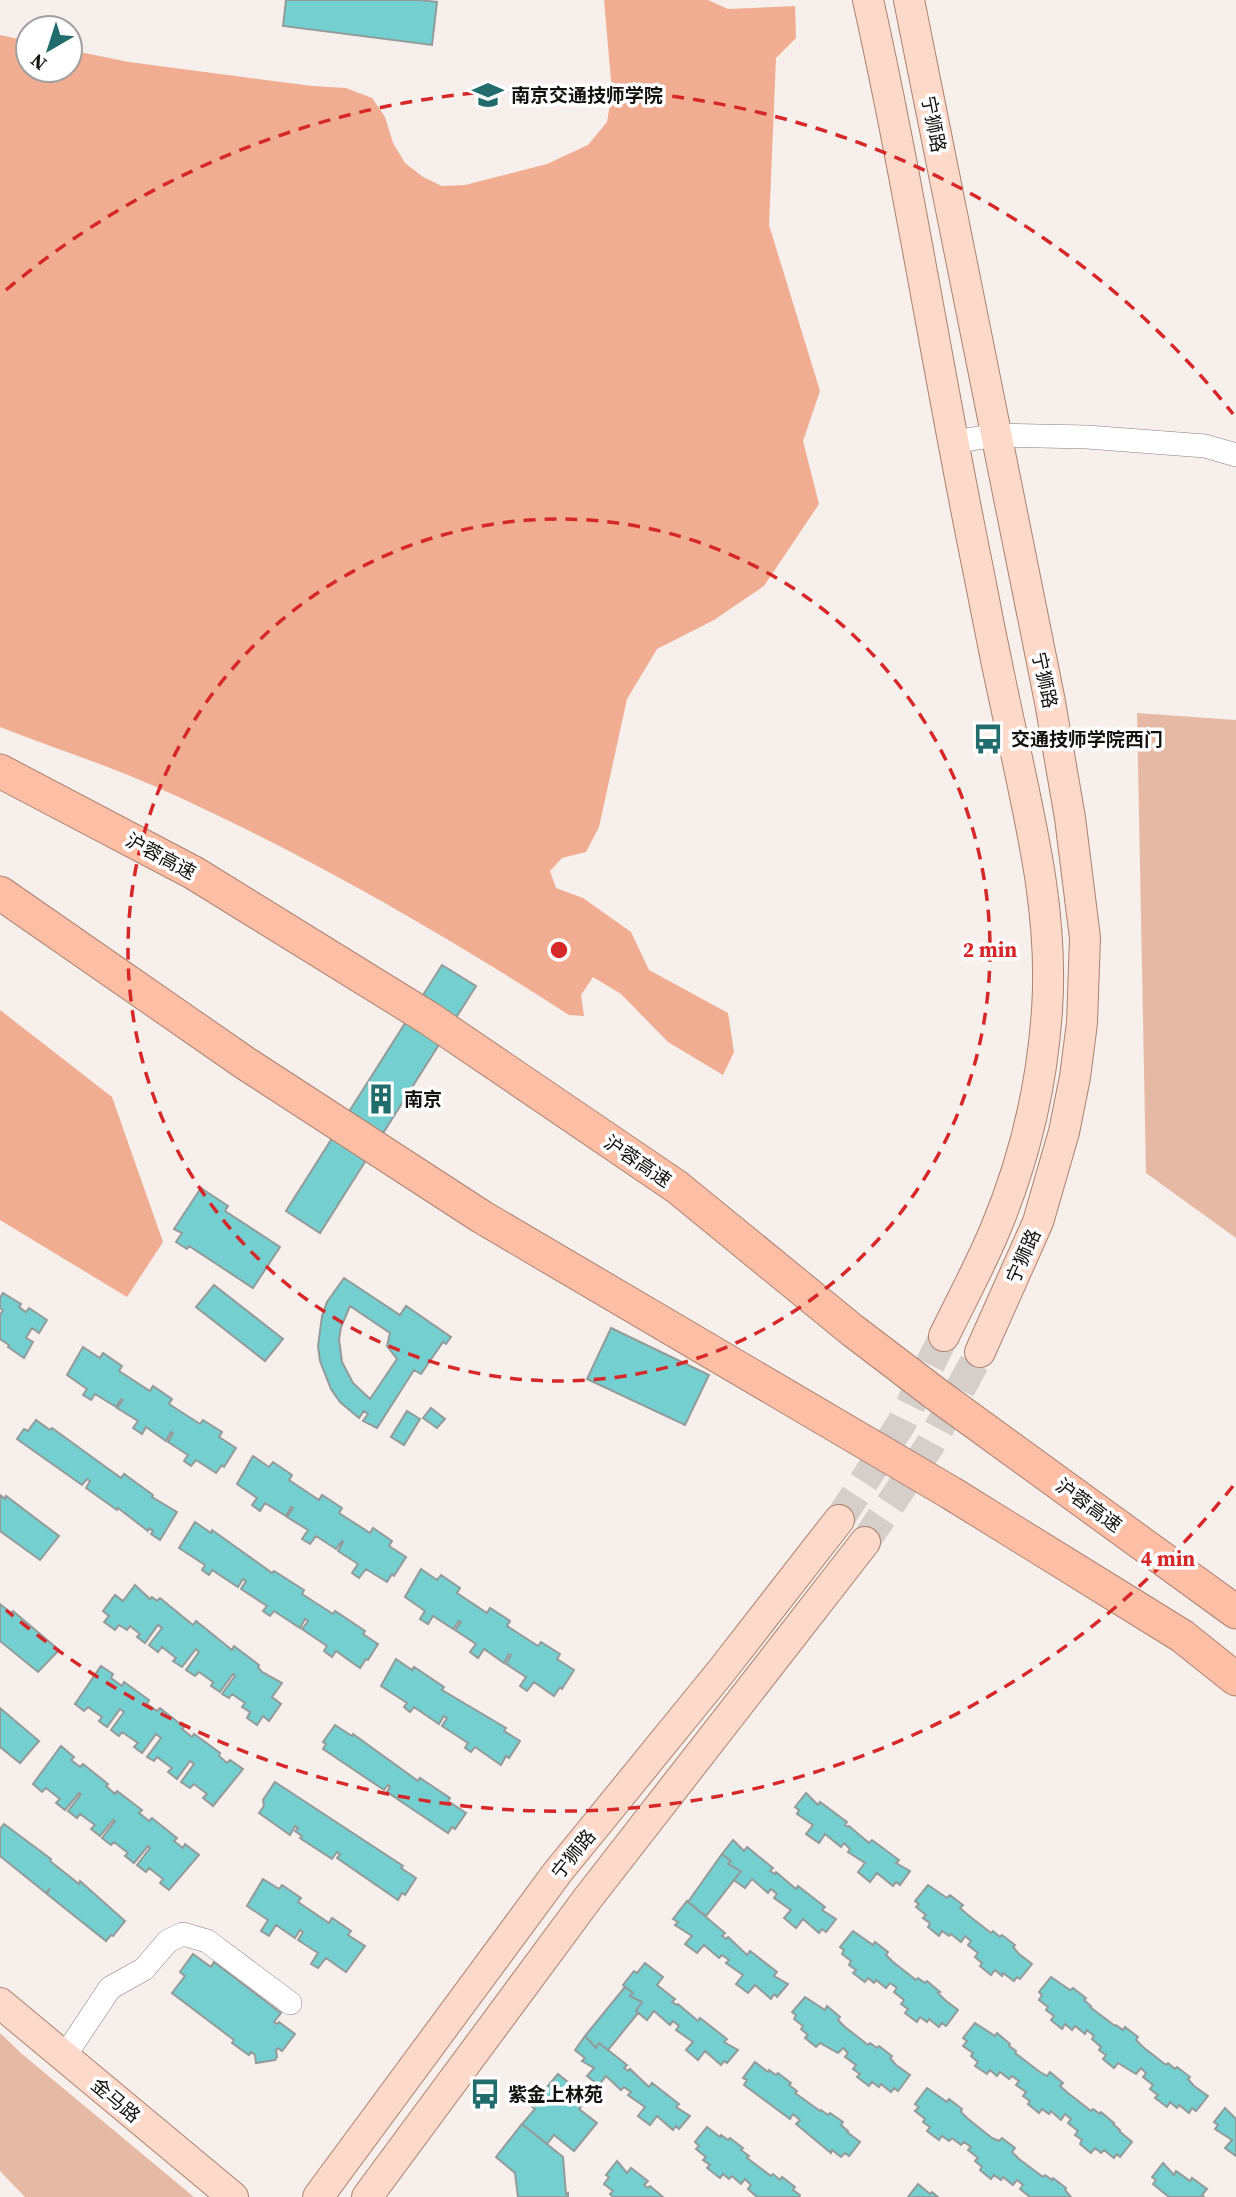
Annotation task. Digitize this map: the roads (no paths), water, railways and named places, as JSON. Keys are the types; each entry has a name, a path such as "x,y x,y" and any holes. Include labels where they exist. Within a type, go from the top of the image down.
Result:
{"highway":[{"name":"沪蓉高速","path":"0,771 194,873 442,1027 677,1188 852,1330 936,1394 1236,1612"},
{"path":"0,893 245,1063 482,1217 951,1493 1182,1636 1236,1679"}],"main road":[{"name":"宁狮路","path":"868,0 891,105 904,186 985,607 1036,848 1048,929 1047,1009 1039,1080 1029,1129 996,1230 944,1336"},
{"name":"宁狮路","path":"908,0 1052,715 1070,818 1084,938 1082,1023 1064,1132 1038,1222 980,1352"},
{"name":"宁狮路","path":"318,2197 557,1873 723,1669 839,1520"},
{"name":"宁狮路","path":"367,2197 588,1898 865,1542"},
{"name":"金马路","path":"0,2003 233,2197"}],"street":[{"path":"954,442 996,435 1087,438 1205,446 1236,455"},
{"path":"64,2057 110,1988 144,1969 168,1941 183,1934 207,1941 290,2003"}],"tunnel":[{"path":"839,1520 901,1424 944,1336"},
{"path":"865,1542 930,1445 980,1352"}],"place":[{"name":"南京交通技师学院","path":"488,95"},
{"name":"交通技师学院西门","path":"988,739"},
{"name":"南京","path":"381,1099"},
{"name":"紫金上林苑","path":"485,2094"}]}
